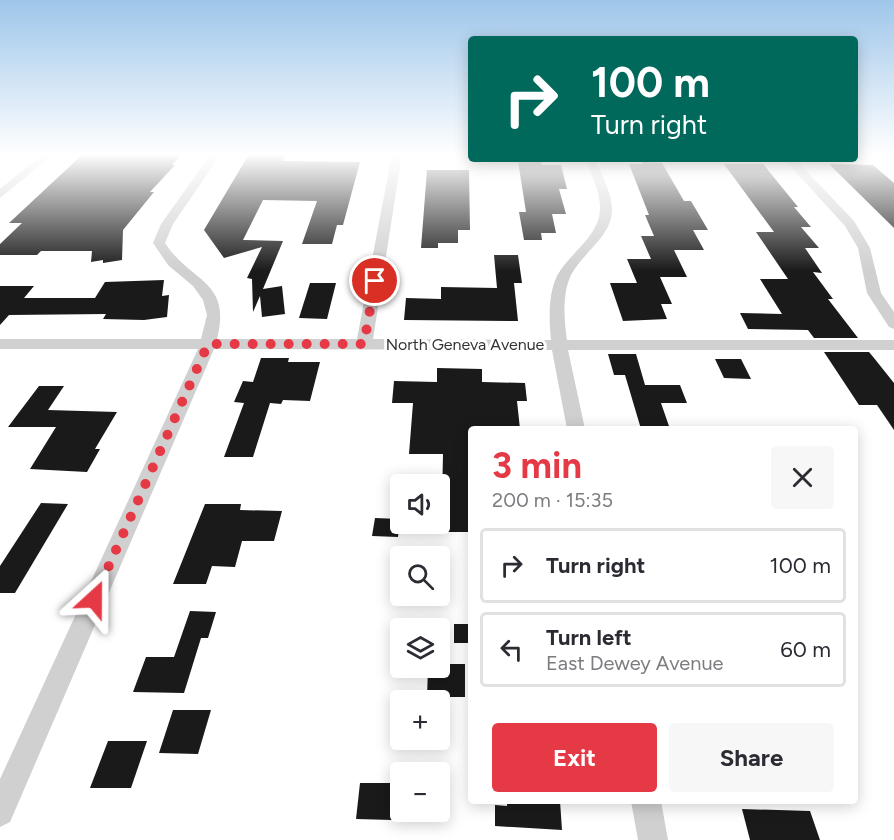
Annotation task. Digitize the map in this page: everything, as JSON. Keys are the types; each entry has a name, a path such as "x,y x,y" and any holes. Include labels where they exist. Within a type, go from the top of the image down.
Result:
{"street":[{"path":"0,813 208,344 214,313 205,291 172,263 159,243 167,224 189,193"},
{"path":"364,344 390,193"},
{"path":"575,426 560,344 557,308 561,282 570,265 596,237 606,220 606,201 603,193"},
{"path":"821,193 850,224 864,248 874,293 894,324"},
{"name":"North Geneva Avenue","path":"0,344 894,345"},
{"path":"647,804 653,840"}],"building":[{"path":"41,193 153,193 123,230 122,260 91,262 92,251 41,251 37,255 0,255 0,244 22,223 9,223"},
{"path":"226,193 352,193 343,225 337,225 332,244 302,244 317,201 263,200 243,240 283,241 263,289 282,286 285,314 262,317 260,296 253,312 252,279 247,278 262,247 224,258 204,230"},
{"path":"425,193 469,193 470,230 458,230 458,243 438,243 438,248 421,248"},
{"path":"523,193 560,193 566,214 552,214 556,233 541,233 542,240 524,240 519,212 526,212"},
{"path":"640,193 679,193 684,201 691,201 708,230 693,230 704,250 674,250 687,277 660,277 672,304 661,304 667,319 623,321 610,283 637,283 627,259 651,259 641,236 654,236 645,215 649,215"},
{"path":"745,193 787,193 798,207 794,207 811,227 801,227 819,248 805,248 822,273 813,272 833,299 828,299 858,338 814,338 808,330 748,329 740,313 782,314 760,279 788,279 756,232 774,232"},
{"path":"859,193 894,193 894,228"},
{"path":"494,255 518,255 522,283 514,283 518,321 404,320 406,298 441,299 441,287 497,288"},
{"path":"164,280 162,296 169,295 167,317 144,320 103,319 106,314 9,315 0,325 0,286 34,286 24,298 95,298 105,282"},
{"path":"310,283 336,283 327,319 299,318"},
{"path":"824,352 869,352 894,383 894,430 877,405 859,405"},
{"path":"608,354 636,354 645,385 680,385 687,403 661,403 669,426 640,426 625,375 614,375"},
{"path":"261,358 289,358 288,362 320,362 310,401 283,400 281,404 270,403 253,457 224,457 244,403 234,402 243,381 253,382"},
{"path":"715,359 741,359 751,379 724,378"},
{"path":"437,368 482,369 482,382 525,383 527,401 517,401 520,426 468,426 468,532 450,532 450,474 443,474 443,454 409,454 413,403 392,403 394,381 437,382"},
{"path":"39,386 64,386 48,410 117,412 95,449 100,449 87,472 30,469 56,427 8,427"},
{"path":"41,503 68,504 15,593 0,593 0,566"},
{"path":"205,504 241,504 240,510 282,511 274,541 242,541 235,567 212,566 206,584 173,584"},
{"path":"375,518 390,519 390,534 398,534 398,537 372,536"},
{"path":"190,611 216,612 208,638 201,638 184,693 133,692 146,657 174,657"},
{"path":"454,624 468,624 468,643 454,643"},
{"path":"450,664 465,664 465,697 450,697 450,690 427,690 428,678 450,678"},
{"path":"173,710 211,710 198,754 159,753"},
{"path":"108,741 147,741 131,788 90,788"},
{"path":"360,783 390,783 390,820 356,819"},
{"path":"507,804 560,804 562,830 495,826 495,805 507,806"},
{"path":"742,809 810,811 820,840 750,840"}],"route":[{"path":"94,599 208,344 364,344 375,281"}]}
